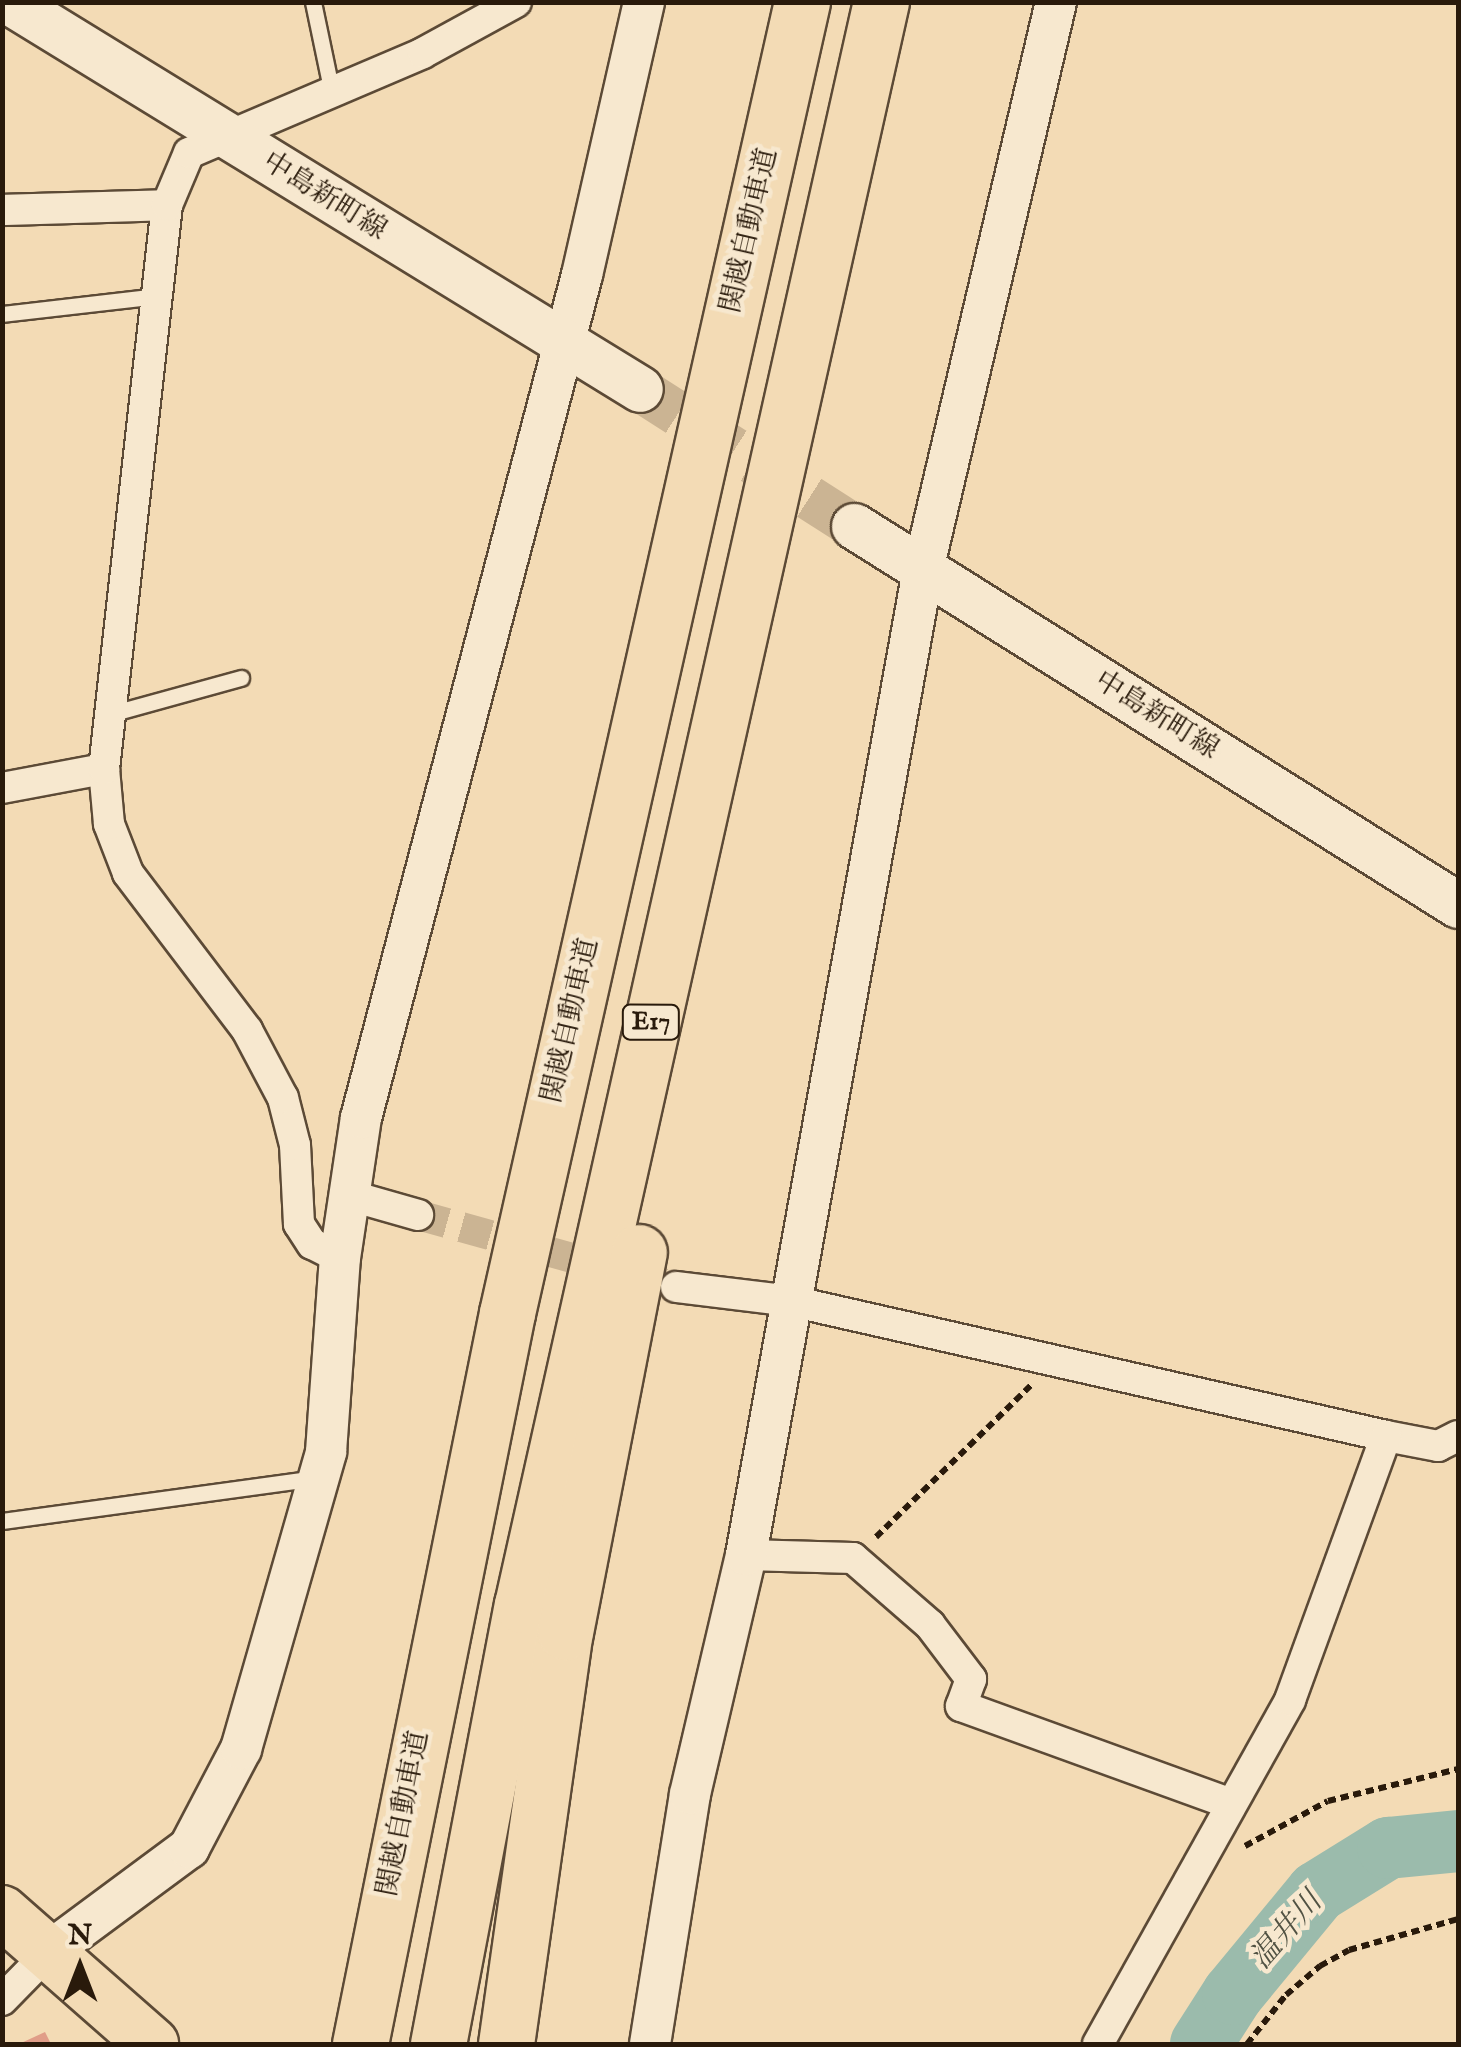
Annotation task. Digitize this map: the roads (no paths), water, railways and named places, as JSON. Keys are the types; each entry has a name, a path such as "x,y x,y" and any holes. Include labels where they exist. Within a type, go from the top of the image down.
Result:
{"highway":[{"name":"関越自動車道","path":"360,2044 511,1294 802,2"},
{"name":"E17","path":"438,2044 526,1586 880,2"},
{"path":"506,2044 565,1632 613,1375 908,2"},
{"path":"2,1912 51,1950 152,2044"}],"main road":[{"name":"中島新町線","path":"10,2 640,389"},
{"name":"中島新町線","path":"854,526 1458,905"}],"street":[{"path":"340,1258 312,1244 299,1224 295,1144 283,1098 246,1030 128,874 109,824 104,769 167,206 188,153 332,93 516,2"},
{"path":"2,2000 51,1950 190,1848 241,1749 320,1478 340,1258 361,1118 564,343 644,2"},
{"path":"650,2044 690,1794 746,1554 922,570 1056,2"},
{"path":"2,210 167,206"},
{"path":"2,788 104,769"},
{"path":"348,1195 418,1215"},
{"path":"676,1287 791,1300 1438,1446 1458,1436"},
{"path":"1098,2044 1290,1700 1386,1436"},
{"path":"746,1554 853,1558 930,1625 970,1679 961,1706 1231,1804"}],"lane":[{"path":"313,2 332,93"},
{"path":"2,314 157,296"},
{"path":"110,714 241,678"},
{"path":"2,1521 320,1478"}],"waterway":[{"name":"温井川","path":"1201,2044 1233,1994 1317,1892 1388,1848 1458,1841"}],"tunnel":[{"path":"640,389 854,526"},
{"path":"418,1215 676,1287"}]}
